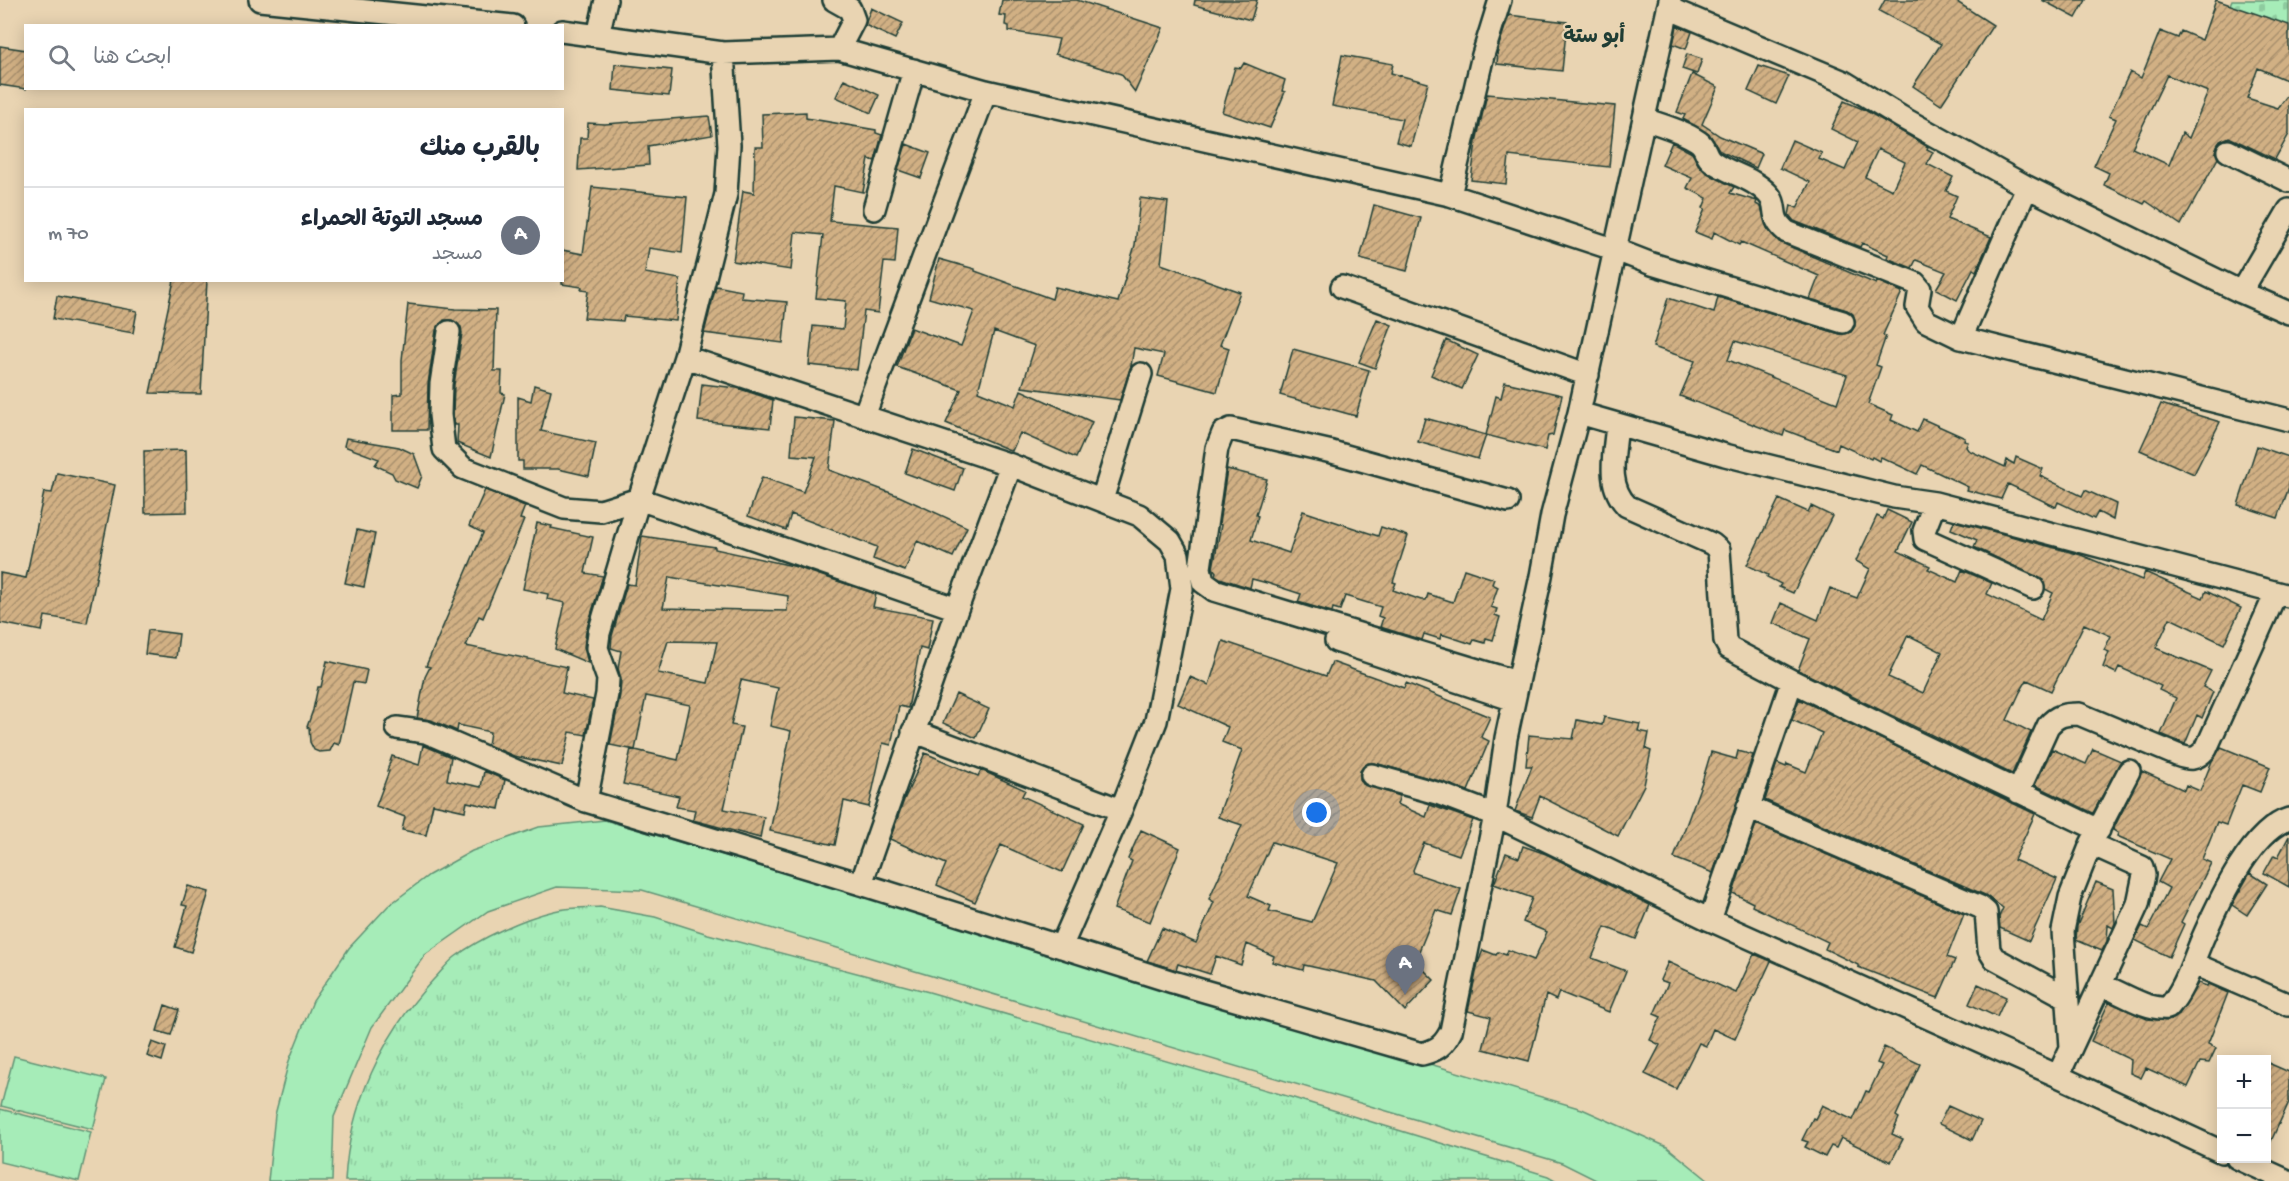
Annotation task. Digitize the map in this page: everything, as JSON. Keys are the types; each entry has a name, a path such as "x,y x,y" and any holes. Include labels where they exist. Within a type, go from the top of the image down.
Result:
{"street":[{"path":"260,0 431,8 504,24"},
{"path":"598,36 606,0"},
{"path":"834,0 850,9 854,20 839,49"},
{"path":"1450,195 1486,45 1500,0"},
{"path":"397,728 426,732 586,801 1173,982 1422,1054 1441,1047 1451,1030 1495,815 1506,738 1552,515 1588,375 1669,4 1844,81 1900,117 2027,187 2289,312"},
{"path":"564,32 723,53 839,49 986,91 1450,195 1652,264 1843,322"},
{"path":"586,801 607,693 608,678 597,648 599,633 685,357 726,194 729,145 723,53"},
{"path":"874,209 914,70"},
{"path":"864,416 986,91"},
{"path":"1644,118 1697,140 1711,160 1755,183 1768,194 1774,206 1777,224 1786,232 1915,283 1920,289 1917,307 1926,321 1961,338 2289,420"},
{"path":"2228,151 2289,181"},
{"path":"1961,338 2027,187"},
{"path":"2241,291 2289,210"},
{"path":"1342,287 1588,375"},
{"path":"449,332 441,384 440,415 444,449 462,468 564,508 601,511 639,500 957,609"},
{"path":"685,357 1011,465 1139,514 1170,541 1178,555 1182,589 1156,721 1121,810 1061,947"},
{"path":"1102,500 1141,374"},
{"path":"1579,413 1748,461 1894,497 1935,503 2283,595 2206,749 2198,758 2190,760 2183,758 2079,714 2066,714 2055,717 2048,726 2018,792"},
{"path":"1617,424 1612,483 1618,497 1627,506 1712,544 1719,550 1725,641 1730,648 2018,792 2142,867 2144,875 2138,904 2058,1076"},
{"path":"1508,501 1332,452 1232,429 1223,433 1217,448 1200,568 1203,582 1214,590 1516,691"},
{"path":"861,884 957,609 1011,465"},
{"path":"1935,503 1923,534 1929,542 2032,588"},
{"path":"1182,589 1516,691"},
{"path":"1710,920 1792,681"},
{"path":"914,731 1121,810"},
{"path":"2071,1047 2063,931 2070,897 2095,837 2129,771"},
{"path":"1372,775 1440,794 1495,815 1710,920 2217,1150"},
{"path":"1748,807 1980,907 1986,912 1989,950 1994,958 2066,997"},
{"path":"2102,985 2147,1005 2160,1009 2168,1008 2176,999 2194,964 2204,934 2224,894 2253,846 2267,830 2289,819"},
{"path":"2194,964 2289,1005"},
{"path":"2248,1163 2288,1181"}],"green space":[{"path":"2232,0 2289,0 2289,33 2229,7"},
{"path":"605,820 1582,1109 1667,1147 1709,1181 1598,1181 1562,1163 642,890 557,887 488,911 425,955 372,1027 334,1117 332,1181 268,1181 275,1115 289,1061 313,1001 349,948 388,906 429,875 472,851 539,827"},
{"path":"600,907 655,917 708,934 929,992 1287,1096 1548,1176 1557,1181 345,1181 353,1126 371,1073 398,1024 446,965 477,943 529,918 571,908"},
{"path":"14,1056 106,1079 93,1129 1,1106"},
{"path":"0,1109 91,1132 79,1181 0,1162"}],"building":[{"path":"1002,0 1077,0 1163,28 1135,92 1121,74 1055,54 1059,39 1009,31 1009,26 1005,25 1006,16 999,15"},
{"path":"1195,0 1257,0 1251,20 1194,5"},
{"path":"1885,0 1954,0 1993,25 1941,105 1913,86 1941,44 1879,11"},
{"path":"2042,0 2086,0 2076,18"},
{"path":"2216,0 2289,25 2289,81 2258,68 2247,98 2278,108 2289,93 2289,134 2275,159 2229,137 2220,141 2215,151 2218,158 2181,225 2146,201 2144,204 2104,185 2109,173 2094,166 2116,119 2109,116 2130,72 2141,78 2160,31 2178,38 2181,31 2202,40","holes":["2167,75 2208,92 2189,138 2182,133 2169,165 2132,148"]},
{"path":"871,8 903,23 895,39 865,25"},
{"path":"1509,15 1567,22 1562,71 1497,64 1498,48"},
{"path":"1677,26 1692,32 1686,49 1673,44"},
{"path":"0,46 24,50 24,89 0,85"},
{"path":"1687,54 1702,59 1697,74 1682,69"},
{"path":"1342,55 1393,64 1391,73 1428,83 1411,146 1396,142 1402,119 1332,106"},
{"path":"1244,63 1285,80 1282,91 1285,92 1270,128 1222,112 1235,67 1241,68"},
{"path":"615,64 672,70 669,96 613,90"},
{"path":"1759,66 1789,76 1776,104 1748,91"},
{"path":"1692,74 1718,87 1702,124 1720,136 1762,154 1756,168 1720,151 1710,135 1683,119 1685,115 1677,112"},
{"path":"844,79 879,95 871,113 836,97"},
{"path":"1487,94 1615,106 1609,167 1509,156 1506,184 1471,180 1476,142"},
{"path":"1844,101 1865,110 1928,147 1927,149 1933,152 1927,164 1953,177 1946,191 1957,196 1947,219 1991,237 1976,271 1973,269 1957,300 1936,289 1946,272 1916,260 1912,268 1887,258 1888,255 1862,243 1860,247 1794,221 1789,215 1791,205 1797,208 1810,182 1780,168 1792,140 1822,153 1819,159 1845,170 1858,142 1831,129","holes":["1878,149 1905,162 1892,190 1865,177"]},
{"path":"806,112 806,118 876,130 876,133 882,135 875,161 869,159 863,192 834,186 830,221 898,227 895,263 884,262 878,313 864,311 857,370 809,365 813,326 843,329 846,301 816,298 823,235 795,232 791,270 733,261 743,191 754,193 755,147 763,147 762,114"},
{"path":"709,116 712,135 648,146 649,165 578,170 580,138 587,138 588,123 605,124"},
{"path":"1672,142 1692,153 1705,172 1734,187 1730,193 1757,201 1756,204 1761,207 1767,228 1779,242 1876,284 1877,281 1902,292 1883,335 1886,336 1876,365 1881,367 1868,404 1893,415 1891,420 1917,432 1923,419 1965,438 1964,441 1968,442 1966,447 1968,450 2005,467 2007,460 2014,464 2016,457 2043,469 2040,476 2082,496 2085,490 2116,504 2113,520 2098,512 2094,519 2058,502 2056,507 2008,484 2001,499 1967,490 1968,487 1922,465 1917,474 1881,457 1879,461 1872,457 1871,459 1839,444 1837,450 1785,430 1783,436 1680,396 1695,361 1653,347 1668,298 1714,313 1718,297 1840,334 1851,332 1855,326 1855,320 1853,314 1847,310 1810,299 1819,276 1741,242 1739,245 1714,232 1712,239 1695,232 1707,198 1687,188 1692,178 1662,165","holes":["1735,341 1847,375 1837,403 1728,360"]},
{"path":"906,144 930,153 921,178 898,170"},
{"path":"592,187 687,197 682,253 649,248 645,273 680,279 676,321 624,316 623,321 584,318 588,291 581,290 582,287 562,284 564,282 564,250 583,254"},
{"path":"1140,198 1168,202 1161,264 1240,292 1220,345 1229,348 1217,392 1158,376 1164,354 1134,348 1120,400 1022,387 1035,346 994,331 978,391 1015,406 1021,390 1092,422 1076,458 1020,433 1012,451 946,423 961,390 897,367 911,328 961,346 974,311 929,298 939,259 975,269 975,271 1052,299 1055,287 1118,302 1135,245"},
{"path":"1374,205 1421,218 1407,271 1360,259"},
{"path":"174,282 207,282 201,394 150,393"},
{"path":"716,286 742,291 741,298 787,302 783,343 704,333"},
{"path":"57,296 137,311 133,333 53,319"},
{"path":"408,304 496,310 494,371 502,371 501,393 505,394 491,457 457,443 458,425 454,425 453,414 454,385 462,333 461,327 452,320 444,320 436,330 428,384 427,430 393,430 393,395 402,394 402,360"},
{"path":"1377,319 1392,325 1375,368 1359,362"},
{"path":"1446,340 1478,355 1462,389 1431,375"},
{"path":"1293,349 1369,370 1356,416 1280,395"},
{"path":"1505,382 1562,395 1553,435 1548,436 1545,450 1486,435 1496,396 1501,398"},
{"path":"702,384 737,388 773,400 770,428 698,421"},
{"path":"534,385 551,390 541,431 596,443 589,476 558,469 523,469 523,461 518,461 518,397 531,401"},
{"path":"2161,404 2220,422 2194,474 2140,450"},
{"path":"794,417 835,421 829,470 899,496 967,527 953,557 917,541 905,571 873,559 877,547 791,514 786,530 748,516 762,477 803,492 816,457 791,455"},
{"path":"1425,418 1486,435 1478,459 1418,442"},
{"path":"346,438 399,447 414,454 422,476 417,488 395,479 392,473 375,465 379,459 344,446"},
{"path":"2257,446 2289,457 2289,487 2278,518 2238,505"},
{"path":"913,449 963,468 955,491 905,473"},
{"path":"186,450 187,512 145,513 144,451"},
{"path":"1227,469 1267,479 1251,540 1289,553 1303,511 1378,536 1381,527 1408,536 1393,582 1396,583 1393,590 1421,600 1426,600 1428,594 1453,602 1464,569 1494,579 1492,584 1498,587 1491,607 1497,609 1495,615 1500,617 1493,640 1486,638 1485,643 1474,640 1472,644 1441,634 1440,639 1424,634 1422,640 1380,627 1383,618 1378,616 1381,607 1345,596 1340,610 1333,608 1332,612 1298,602 1301,594 1267,583 1252,579 1250,588 1215,575 1213,568 1221,525 1219,524"},
{"path":"57,473 115,485 87,623 45,616 42,631 0,623 0,573 26,578 44,492 52,493"},
{"path":"485,490 525,506 520,519 524,520 483,618 479,616 466,646 567,667 562,693 593,700 586,735 570,732 562,766 514,756 488,745 490,732 458,725 457,731 431,720 417,718 425,677 430,667 426,666 483,533 469,526"},
{"path":"1779,499 1808,512 1811,506 1832,516 1793,593 1779,587 1781,584 1767,577 1768,575 1747,565"},
{"path":"1887,510 1912,522 1898,551 1930,566 1928,569 1957,582 1962,570 1992,583 1987,594 2041,620 2053,593 2045,589 2043,580 1974,547 1977,540 1951,529 1954,521 2081,555 2142,580 2145,572 2203,598 2206,591 2241,608 2224,644 2170,618 2156,648 2211,671 2203,687 2213,692 2202,718 2197,715 2185,744 2161,734 2176,698 2159,690 2161,686 2119,667 2116,673 2103,667 2109,652 2104,650 2111,636 2084,624 2051,691 2027,680 2020,692 2007,720 2031,732 2012,774 1798,670 1810,639 1773,623 1781,603 1818,620 1830,588 1857,598 1870,569 1856,561 1877,516 1883,519","holes":["1908,635 1942,652 1923,693 1888,677"]},
{"path":"537,523 593,537 585,573 603,576 586,631 584,647 588,663 555,649 565,603 547,599 548,594 523,589"},
{"path":"357,530 375,534 364,587 345,583"},
{"path":"642,536 715,547 715,549 793,566 876,594 873,607 933,618 927,650 920,648 908,708 899,706 891,745 883,743 869,807 844,801 835,845 770,831 791,731 770,726 778,688 741,680 731,725 742,727 724,809 764,817 760,838 693,820 695,810 676,807 679,796 623,784 631,749 610,745 621,679 618,668 621,651 611,648 612,636 627,584 635,585","holes":["669,577 788,596 787,611 663,608","668,641 717,642 708,683 658,673","646,696 690,705 678,760 635,750"]},
{"path":"148,630 179,634 176,658 145,654"},
{"path":"1223,641 1326,676 1332,662 1404,688 1406,683 1490,717 1481,737 1489,741 1468,791 1375,763 1368,763 1360,771 1363,784 1400,796 1397,804 1426,817 1430,805 1473,820 1459,855 1424,843 1413,870 1414,873 1461,889 1452,915 1436,910 1415,961 1434,980 1405,1011 1376,981 1304,965 1303,970 1272,962 1274,956 1247,944 1241,965 1216,956 1210,974 1178,964 1176,970 1147,961 1162,928 1196,943 1214,902 1209,899 1242,825 1218,817 1242,750 1222,742 1228,727 1178,704 1190,677 1209,685","holes":["1272,842 1338,863 1312,922 1269,911 1271,906 1248,896"]},
{"path":"327,661 367,670 364,684 353,682 339,745 334,743 330,751 319,752 314,750 310,742 307,727"},
{"path":"956,694 989,709 976,738 943,723"},
{"path":"1799,699 2035,814 2014,860 2057,879 2029,941 2000,928 1999,917 2003,908 1985,895 1765,800 1777,763 1786,767 1787,764 1806,772 1822,733 1792,720"},
{"path":"1604,717 1640,724 1638,731 1649,733 1646,749 1651,751 1644,785 1618,836 1540,796 1532,817 1515,811 1532,766 1526,766 1529,735 1573,739 1577,720 1602,725"},
{"path":"423,745 451,757 447,780 481,787 484,771 505,780 499,809 467,802 465,811 433,804 426,835 402,830 405,817 376,806 392,756 419,765"},
{"path":"2221,747 2270,767 2260,792 2242,785 2226,825 2217,822 2202,859 2211,863 2181,922 2184,924 2169,957 2135,940 2142,926 2148,929 2169,888 2158,882 2170,859 2117,836 2118,833 2113,830 2142,771 2184,790 2186,785 2200,791 2212,761"},
{"path":"2052,749 2086,764 2093,749 2121,761 2093,813 2035,785"},
{"path":"1738,751 1753,755 1713,873 1674,858 1711,752 1736,759"},
{"path":"925,753 978,776 981,770 1025,790 1022,796 1084,824 1062,872 1001,845 975,902 937,885 946,864 890,839"},
{"path":"1756,824 1964,914 1947,957 1955,960 1938,998 1858,967 1825,949 1828,942 1752,906 1753,903 1733,893"},
{"path":"1141,830 1180,848 1150,922 1114,909 1132,861 1128,859"},
{"path":"2289,836 2289,887 2264,873 2274,855 2278,857"},
{"path":"1523,846 1546,854 1650,905 1636,939 1605,927 1592,958 1626,971 1609,1012 1559,992 1556,1000 1546,995 1529,1061 1483,1049 1491,1017 1468,1011 1483,950 1496,955 1498,952 1506,955 1508,950 1534,960 1547,932 1523,922 1532,898 1494,884 1506,853 1519,858"},
{"path":"2250,873 2267,884 2247,915 2232,905"},
{"path":"2096,882 2113,889 2115,923 2113,928 2108,925 2107,941 2102,951 2076,940 2077,926"},
{"path":"188,886 209,892 191,952 175,947 187,906 182,905"},
{"path":"1754,954 1771,961 1735,1039 1713,1029 1706,1046 1699,1043 1676,1089 1645,1074 1660,1045 1650,1040 1661,1017 1654,1014 1668,983 1660,980 1668,962 1736,993"},
{"path":"2198,983 2207,986 2208,984 2228,993 2208,1044 2216,1048 2209,1063 2200,1062 2188,1087 2146,1068 2141,1078 2130,1073 2131,1060 2091,1041 2109,1002 2147,1019 2168,1021 2178,1016"},
{"path":"1978,984 2006,997 1997,1017 1969,1004"},
{"path":"165,1005 179,1010 171,1035 157,1031"},
{"path":"152,1042 166,1047 162,1061 147,1056"},
{"path":"1884,1047 1920,1064 1896,1116 1899,1118 1892,1134 1903,1139 1891,1162 1841,1138 1836,1148 1831,1146 1825,1157 1805,1147 1808,1142 1802,1140 1822,1105 1853,1120 1866,1091 1869,1092 1882,1065 1877,1063"},
{"path":"2271,1064 2289,1072 2289,1102 2271,1141"},
{"path":"1948,1106 1981,1121 1972,1140 1939,1124"}],"place":[{"name":"مسجد التوتة الحمراء","path":"1405,995"}],"district":[{"name":"أبو ستة","path":"1594,38"}]}
